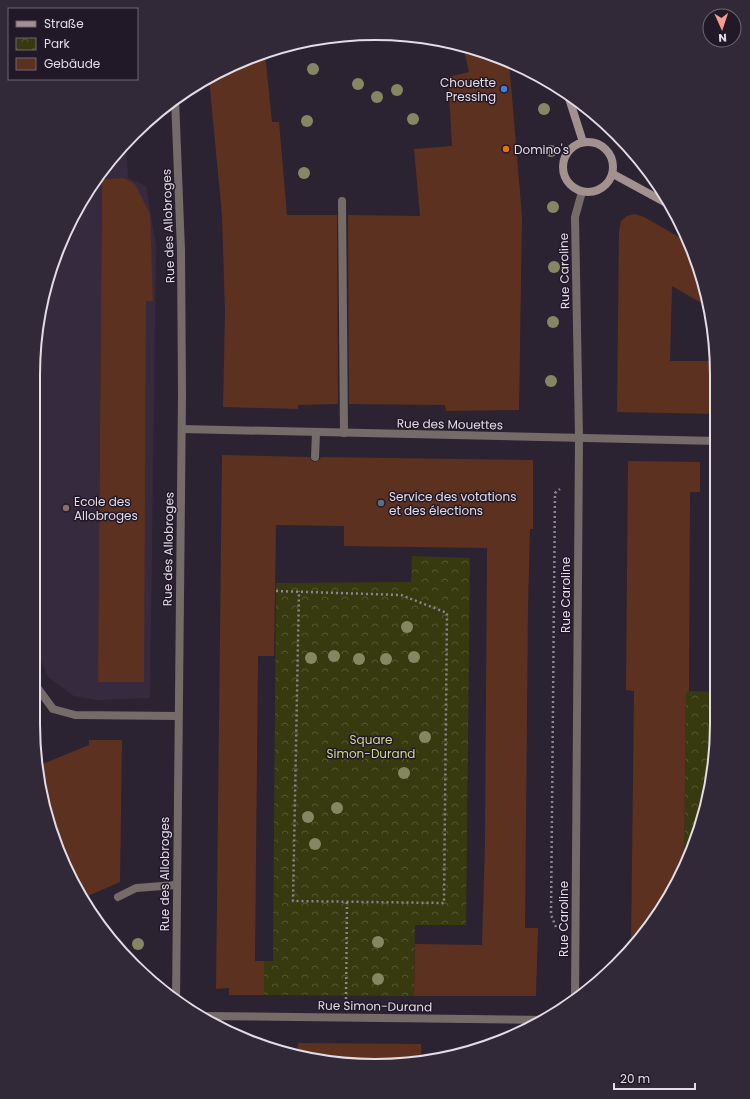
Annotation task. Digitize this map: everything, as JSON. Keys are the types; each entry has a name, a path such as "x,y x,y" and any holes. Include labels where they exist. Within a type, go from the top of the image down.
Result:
{"street":[{"path":"570,103 583,142"},
{"name":"Rue des Allobroges","path":"175,106 181,250 182,429 176,994"},
{"path":"583,142 594,142 604,146 612,159 614,164 613,174 608,183 601,190 592,193 582,192 574,188 566,181 563,172 563,162 567,152 574,146 583,142"},
{"path":"613,174 660,200"},
{"name":"Rue Caroline","path":"575,993 579,438 575,217 582,192"},
{"path":"342,201 344,433"},
{"name":"Rue des Mouettes","path":"182,429 710,441"},
{"path":"315,457 316,432"},
{"path":"40,691 53,709 75,715 178,716"},
{"path":"118,897 136,888 176,886"},
{"name":"Rue Simon-Durand","path":"211,1016 531,1020"}],"path":[{"path":"557,929 551,916 555,493 578,472"},
{"path":"276,591 299,591 401,595 447,613 444,903 293,902 299,591"},
{"path":"345,1017 346,902"}],"shaded area":[{"name":"Ecole des Allobroges","path":"126,150 128,178 146,186 156,245 150,698 97,700 74,696 48,677 40,658 40,375 43,331 51,288 58,267 85,207 102,181 98,682 143,682 146,301 153,301 135,184 123,178 103,179"}],"green space":[{"name":"Square Simon-Durand","path":"412,556 470,558 466,925 415,925 414,996 264,995 264,961 273,961 276,583 411,582"},
{"path":"686,691 710,692 709,746 704,789 699,811 684,852"}],"building":[{"path":"464,52 510,69 522,217 519,410 446,411 445,405 349,404 348,215 420,216 414,149 452,146 448,77 469,72"},
{"path":"266,59 272,122 279,122 287,215 337,215 338,404 298,405 298,409 223,407 225,311 222,215 210,84"},
{"path":"124,178 135,184 150,214 153,301 146,301 144,682 98,682 102,181 103,179"},
{"path":"635,214 644,217 680,238 684,247 699,288 703,304 672,286 670,361 709,361 710,414 617,412 619,232 621,221 627,216"},
{"path":"222,455 310,457 312,461 315,462 321,457 533,460 533,529 530,529 528,607 525,928 538,928 536,996 414,996 415,944 482,945 485,844 487,548 344,546 344,526 276,525 274,656 258,656 255,961 264,961 264,995 229,995 229,988 216,989"},
{"path":"628,461 700,462 700,492 690,492 689,692 686,691 684,852 665,892 654,910 631,940 634,691 626,690"},
{"path":"89,740 122,740 120,882 87,896 75,872 58,832 46,789 43,764 89,745"},
{"path":"298,1043 421,1044 421,1056 397,1058 353,1058 297,1050"}],"place":[{"name":"Chouette Pressing","path":"504,89"},
{"name":"Domino's","path":"506,149"},
{"name":"Service des votations et des élections","path":"381,503"},
{"name":"Ecole des Allobroges","path":"66,508"}]}
